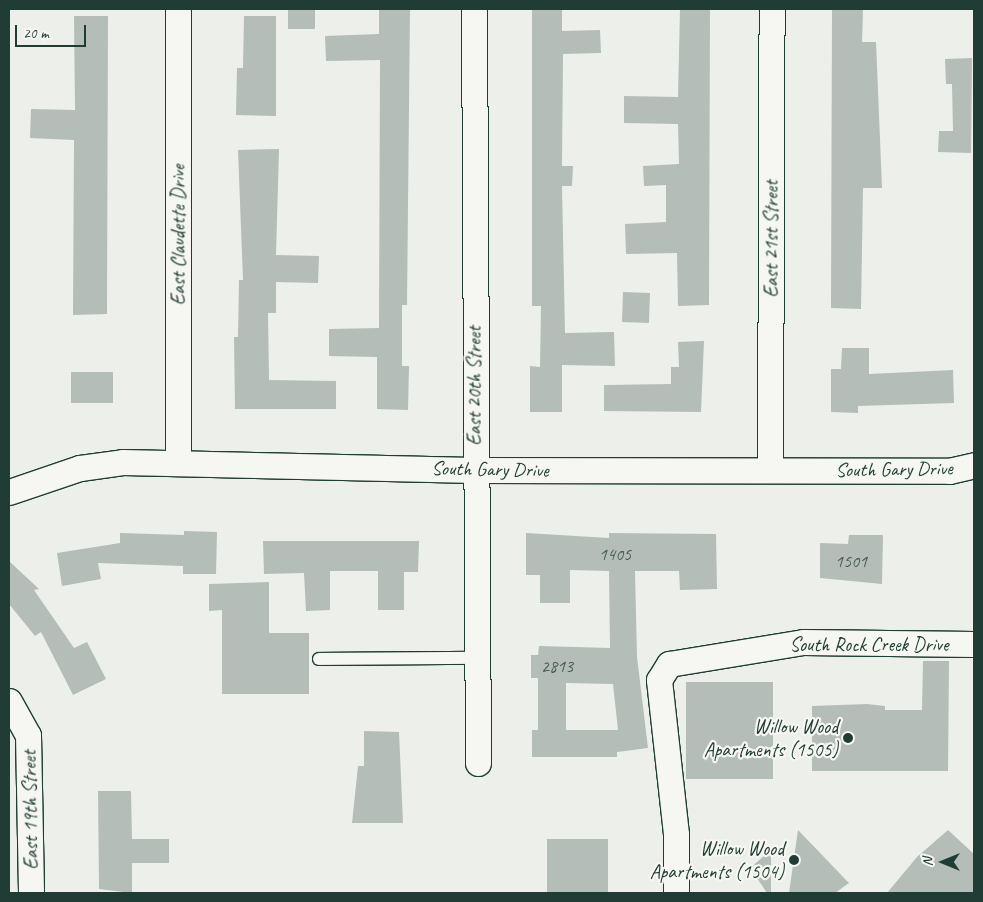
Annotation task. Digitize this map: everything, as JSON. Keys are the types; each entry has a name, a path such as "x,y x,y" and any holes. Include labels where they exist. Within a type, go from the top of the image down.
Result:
{"street":[{"name":"East Claudette Drive","path":"178,9 178,462"},
{"name":"East 20th Street","path":"474,9 474,470 478,763"},
{"name":"East 21st Street","path":"770,470 772,9"},
{"name":"South Gary Drive","path":"9,492 80,468 123,462 474,470 949,472 974,465"},
{"name":"South Rock Creek Drive","path":"676,893 676,834 659,680 669,664 803,642 974,644"},
{"name":"East 19th Street","path":"9,701 28,735 31,893"}],"lane":[{"path":"319,659 476,658"}],"building":[{"path":"288,9 315,9 315,29 288,29"},
{"path":"379,9 410,9 407,305 402,305 402,366 409,366 408,410 377,409 377,357 329,356 329,329 379,328 380,60 326,61 325,36 379,34"},
{"path":"532,9 562,9 562,31 600,30 601,53 563,54 562,166 573,166 572,186 562,186 565,333 614,332 615,366 562,365 562,412 530,412 530,366 540,367 541,306 532,306"},
{"path":"680,9 710,9 709,305 678,306 677,253 626,254 625,224 666,222 666,185 644,186 643,166 679,164 678,124 624,123 624,96 678,97"},
{"path":"832,9 863,9 862,42 876,42 882,188 863,188 861,309 831,308"},
{"path":"74,16 108,16 107,314 73,315 74,140 30,138 31,109 75,110"},
{"path":"244,16 276,16 276,116 236,115 237,68 243,68"},
{"path":"972,58 971,153 938,152 939,131 953,131 952,84 946,84 945,59"},
{"path":"279,149 276,255 319,256 318,283 276,282 276,313 268,313 269,380 336,381 336,409 235,409 234,337 238,337 239,280 243,280 238,150"},
{"path":"623,292 650,293 649,323 622,322"},
{"path":"704,341 701,412 604,411 604,385 671,384 671,367 679,367 678,342"},
{"path":"842,348 869,348 869,374 953,370 954,403 858,406 858,413 831,412 831,369 841,369"},
{"path":"71,372 113,372 113,403 71,403"},
{"path":"184,531 217,532 216,574 183,574 183,566 98,563 101,579 62,586 57,553 120,543 120,533 184,535"},
{"path":"526,533 609,538 609,533 716,534 717,589 680,590 679,571 635,571 637,657 648,748 617,752 617,757 532,757 532,730 538,730 538,678 531,678 531,655 538,655 539,646 610,648 609,571 570,570 570,603 540,603 540,575 526,575","holes":["566,683 613,684 618,730 566,730"]},
{"path":"849,535 883,535 882,584 820,578 820,543 848,544"},
{"path":"263,541 419,541 418,572 404,572 404,610 378,610 378,571 330,571 330,610 306,611 304,573 264,574"},
{"path":"9,561 39,589 34,590 74,648 87,642 106,679 73,695 41,632 35,636 9,604"},
{"path":"269,582 269,633 309,633 309,694 222,694 222,610 209,611 209,584"},
{"path":"923,661 949,661 948,771 812,771 812,706 867,704 885,706 885,710 922,710"},
{"path":"686,682 773,682 773,779 686,779"},
{"path":"364,731 399,732 403,823 352,823 358,766 364,766"},
{"path":"98,791 131,791 132,839 169,839 169,863 132,863 132,893 99,889"},
{"path":"798,830 849,883 835,893 789,893"},
{"path":"948,830 974,854 974,893 887,893 917,857"},
{"path":"547,839 608,839 608,893 547,893"},
{"path":"771,850 771,893 767,893 750,868"}],"place":[{"name":"Willow Wood Apartments (1505)","path":"848,738"},
{"name":"Willow Wood Apartments (1504)","path":"794,860"}]}
